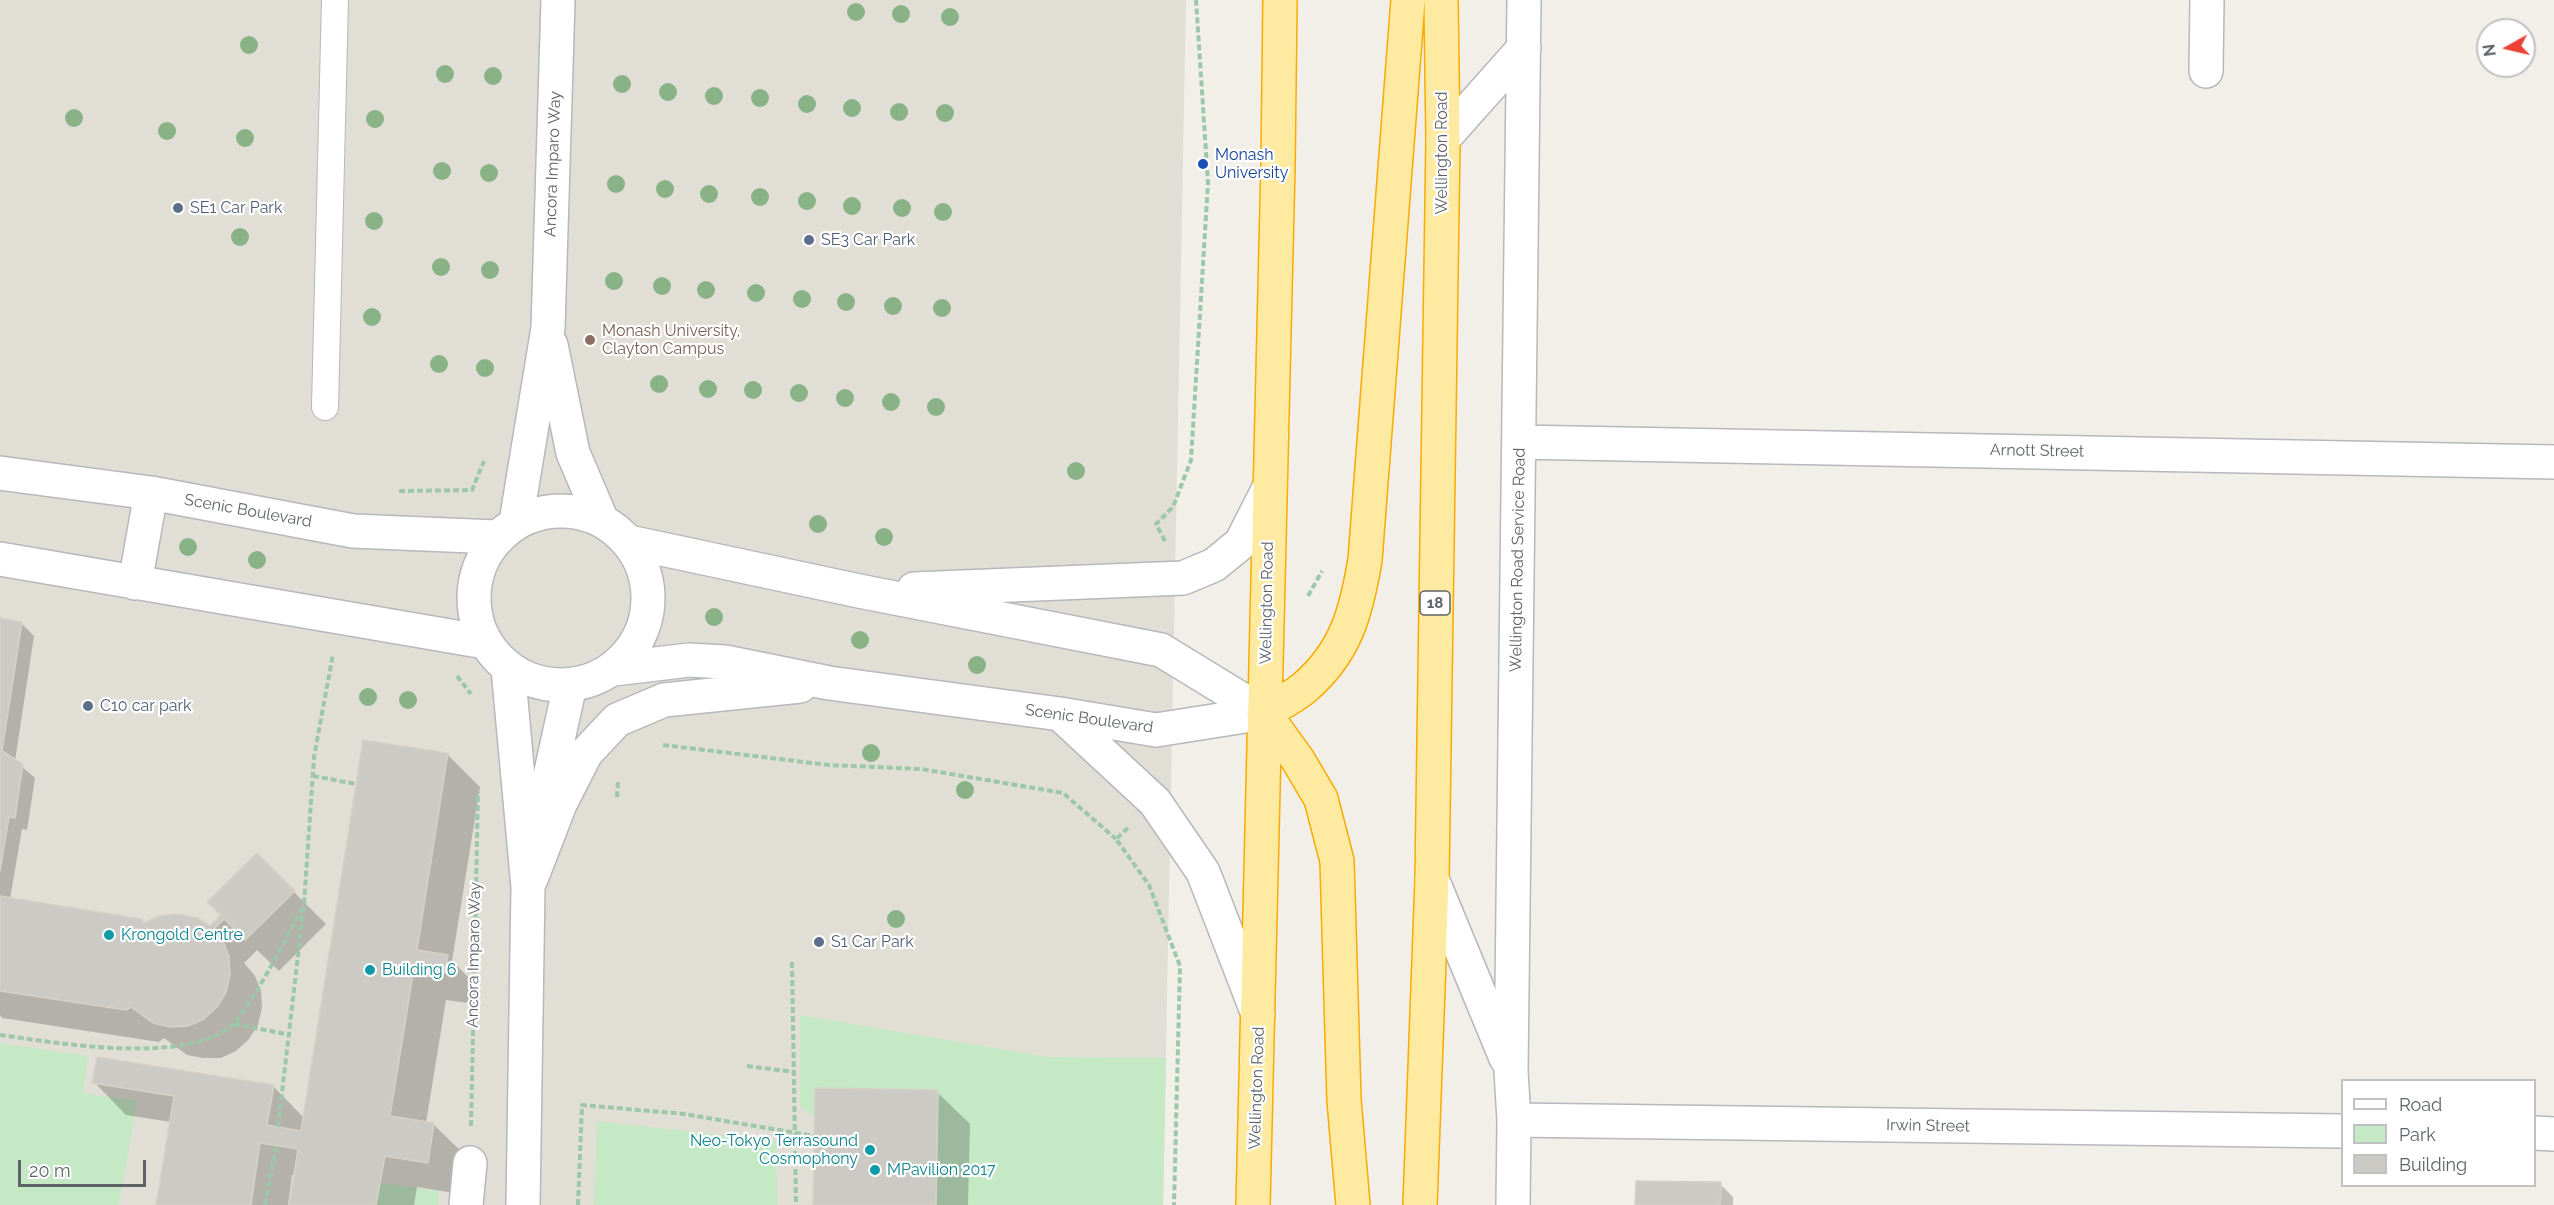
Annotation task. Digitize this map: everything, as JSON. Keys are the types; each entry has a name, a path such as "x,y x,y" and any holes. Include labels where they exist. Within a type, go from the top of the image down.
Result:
{"highway":[{"name":"Wellington Road","path":"1253,1205 1280,0"},
{"path":"1353,1205 1344,1100 1337,861 1322,799 1298,760 1264,713 1302,689 1332,661 1357,608 1365,560 1408,0"},
{"name":"Wellington Road","path":"1420,1205 1432,879 1443,139 1442,0"}],"street":[{"name":"Ancora Imparo Way","path":"506,530 548,328 558,0"},
{"name":"Wellington Road Service Road","path":"1512,1205 1514,1120 1511,1071 1524,0"},
{"path":"2206,71 2207,0"},
{"path":"1443,139 1524,48"},
{"name":"Ancora Imparo Way","path":"548,328 573,453 602,521"},
{"name":"Arnott Street","path":"1519,442 2554,462"},
{"name":"Scenic Boulevard","path":"0,473 151,494 353,531 506,530"},
{"path":"859,591 1183,578 1214,565 1241,543 1270,486"},
{"path":"135,583 151,494"},
{"path":"563,509 588,514 610,525 629,542 643,567 648,594 645,623 633,648 614,669 590,681 570,685 537,683 508,668 498,660 485,642 475,616 474,588 481,561 506,530 538,512 563,509"},
{"path":"629,542 859,591 1161,650 1264,713"},
{"path":"0,559 485,642"},
{"name":"Scenic Boulevard","path":"614,669 689,660 725,662 829,683 1060,714 1156,730 1264,713"},
{"path":"508,668 528,887 523,1205"},
{"path":"528,887 560,804 586,753 617,720 664,700 829,683"},
{"path":"528,887 552,758 570,685"},
{"path":"1060,714 1155,802 1203,872 1259,1016"},
{"name":"Wellington Road Service Road","path":"1432,879 1511,1071"},
{"name":"Irwin Street","path":"1514,1120 2341,1131"},
{"path":"2536,1133 2554,1134"},
{"path":"466,1205 470,1163"}],"lane":[{"path":"325,407 335,0"}],"path":[{"path":"1183,578 1156,524 1173,507 1191,460 1208,183 1196,0"},
{"path":"278,1127 291,1035 304,904 313,777 334,648"},
{"path":"654,743 829,765 921,769 1063,793 1116,839"},
{"path":"313,777 356,784"},
{"path":"617,797 618,778"},
{"name":"Ancora Imparo Way","path":"470,1163 478,789"},
{"path":"0,1035 71,1045 171,1047 203,1041 234,1024 256,993 304,904"},
{"path":"792,962 796,1205"},
{"path":"234,1024 291,1035"},
{"path":"747,1066 794,1072"},
{"path":"578,1205 582,1105 684,1113 814,1136"},
{"path":"265,1205 276,1146"}],"shaded area":[{"name":"Monash University, Clayton Campus","path":"0,0 1186,0 1163,1205 0,1205"}],"green space":[{"path":"800,1015 1049,1057 1166,1058 1163,1205 936,1205 938,1090 816,1088 814,1117 800,1106"},
{"path":"0,1043 88,1056 83,1093 137,1101 119,1205 0,1205"},
{"path":"597,1121 776,1141 777,1205 594,1205"},
{"path":"380,1183 439,1191 439,1205 376,1205"}],"building":[{"path":"0,618 22,622 2,751 23,764 15,818 9,817 0,871"},
{"name":"Building 6","path":"363,740 448,753 417,950 448,955 445,973 414,968 390,1116 434,1123 428,1163 385,1156 376,1205 289,1205 298,1149 260,1143 251,1205 156,1205 174,1096 92,1083 97,1057 274,1085 267,1125 301,1131"},
{"name":"Krongold Centre","path":"257,853 295,891 245,940 224,919 213,930 223,941 229,957 230,975 226,992 217,1007 204,1019 188,1026 170,1027 153,1023 131,1007 126,1010 0,991 0,896 141,919 144,923 159,916 178,914 198,918 210,926 221,915 207,902"},
{"name":"MPavilion 2017","path":"815,1088 938,1090 936,1205 813,1205"},
{"path":"1636,1181 1721,1182 1720,1205 1635,1205"}],"place":[{"name":"Monash University","path":"1203,164"},
{"name":"SE1 Car Park","path":"178,208"},
{"name":"SE3 Car Park","path":"809,240"},
{"name":"Monash University, Clayton Campus","path":"590,340"},
{"name":"C10 car park","path":"88,706"},
{"name":"Krongold Centre","path":"109,935"},
{"name":"S1 Car Park","path":"819,942"},
{"name":"Building 6","path":"370,970"},
{"name":"Neo-Tokyo Terrasound Cosmophony","path":"870,1150"},
{"name":"MPavilion 2017","path":"875,1170"}]}
